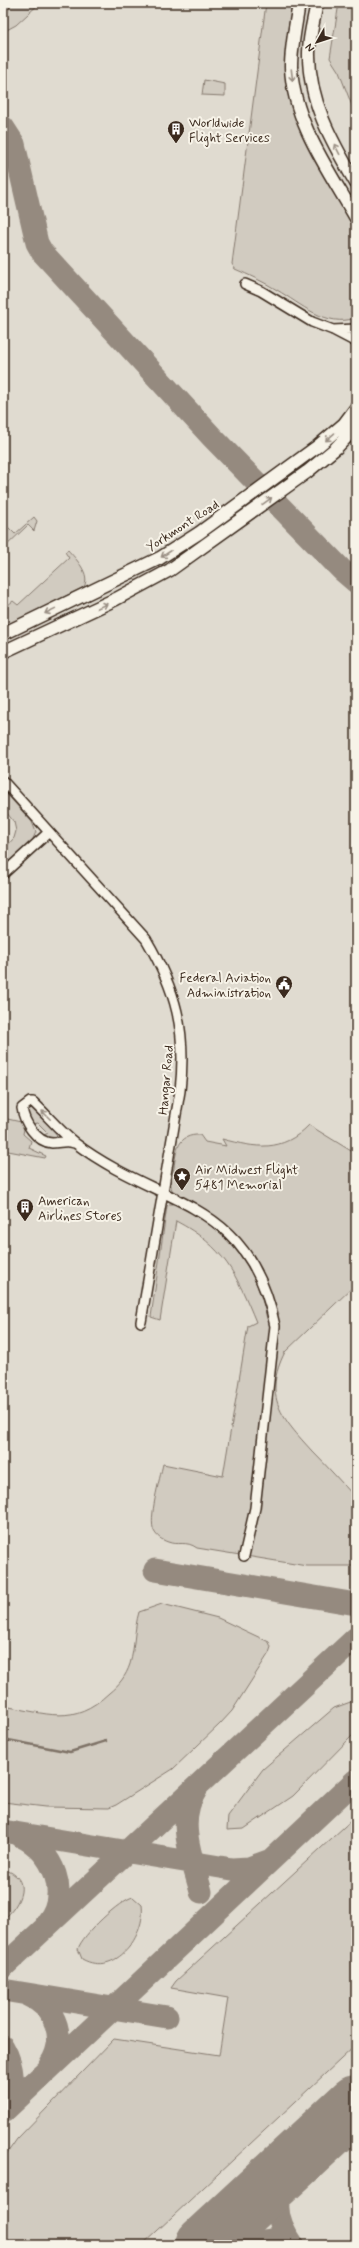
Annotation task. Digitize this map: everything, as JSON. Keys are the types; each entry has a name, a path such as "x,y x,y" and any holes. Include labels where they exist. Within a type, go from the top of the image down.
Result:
{"street":[{"path":"299,3 291,67 296,97 310,135 356,218"},
{"path":"317,3 308,50 312,84 318,109 326,129 356,183"},
{"path":"245,284 267,294 312,322 333,330 356,342"},
{"path":"333,330 356,329"},
{"name":"Yorkmont Road","path":"3,634 160,558 199,533 318,446 344,424 356,408"},
{"path":"3,652 116,599 170,570 307,472 336,448 356,427"},
{"name":"Hangar Road","path":"3,781 146,939 163,969 172,992 182,1039 183,1063 141,1322"},
{"path":"3,874 49,832"},
{"path":"74,1142 67,1140 51,1143 41,1139 26,1124 22,1108 30,1102 33,1102 74,1142 112,1166 163,1191 212,1219 236,1240 256,1270 271,1307 275,1326 255,1508 244,1556"}],"shaded area":[{"path":"3,3 356,3 356,2245 3,2245"},
{"path":"11,3 40,3 16,25 3,32 3,23"},
{"path":"266,3 294,3 288,56 316,160 356,230 356,318 334,320 314,313 267,284 235,269 232,264"},
{"path":"339,3 356,3 356,116 339,72 330,58"},
{"path":"204,80 225,84 225,96 202,95"},
{"path":"34,517 37,521 34,531 28,525 3,549 3,522 15,534"},
{"path":"68,550 82,567 86,577 84,587 3,627 3,609 13,601 18,605 69,558 65,552"},
{"path":"3,790 32,822 36,832 32,841 3,867 3,850 14,838 16,831 14,822 3,808"},
{"path":"31,1107 56,1132 57,1138 55,1140 46,1138 44,1135 48,1133 38,1123 32,1124 26,1111"},
{"path":"3,1118 21,1122 24,1129 23,1134 31,1141 29,1148 46,1156 45,1158 3,1150"},
{"path":"309,1125 356,1154 356,1284 285,1352 278,1368 275,1382 276,1394 284,1417 292,1428 356,1498 356,1566 307,1566 197,1548 189,1544 172,1543 158,1537 154,1531 152,1517 163,1464 223,1476 248,1326 256,1322 242,1290 227,1263 206,1241 176,1221 160,1320 151,1317 167,1206 169,1204 173,1204 183,1207 223,1236 234,1247 251,1272 263,1302 267,1319 279,1314 258,1264 243,1242 224,1223 182,1198 172,1190 171,1179 177,1149 183,1140 193,1135 200,1135 205,1142 226,1146 222,1139 257,1146 279,1144 299,1134"},
{"path":"162,1604 218,1618 269,1642 271,1647 269,1653 232,1711 173,1769 109,1808 46,1807 3,1802 3,1706 59,1715 71,1714 96,1704 122,1680 130,1664 139,1612"},
{"path":"356,1700 356,1732 293,1796 244,1829 227,1830 228,1816 263,1769 334,1708"},
{"path":"356,1816 356,2045 142,2245 3,2245 3,2159 17,2139 114,2039 219,2055 228,1998 171,1988 176,1981"},
{"path":"3,1869 12,1873 18,1879 21,1885 21,1892 15,1907 3,1920"},
{"path":"133,1897 142,1905 142,1917 134,1940 126,1950 117,1958 106,1963 95,1963 82,1959 78,1949 86,1935 119,1904"}],"waterway":[{"path":"3,1739 70,1752 106,1741"}],"taxiway":[{"path":"3,127 14,144 37,243 42,252 212,437 342,570 356,582"},
{"path":"155,1570 356,1604"},
{"path":"3,1967 356,1638"},
{"path":"3,2112 356,1780"},
{"path":"196,1790 190,1802 186,1827 190,1854 201,1892"},
{"path":"3,1831 232,1869 249,1868 268,1861"},
{"path":"21,1836 42,1852 50,1862 55,1874 58,1886 58,1899 54,1911 47,1923"},
{"path":"3,1990 167,2017"},
{"path":"29,1996 39,2001 46,2008 56,2026 58,2045 50,2065"},
{"path":"3,2047 9,2062 12,2079 11,2096 4,2110"},
{"path":"331,2127 356,2098"},
{"path":"293,2245 281,2223 278,2213 278,2203 279,2193 294,2162"},
{"path":"236,2245 272,2240 285,2245"}],"runway":[{"path":"204,2245 356,2104"}],"place":[{"name":"Worldwide Flight Services","path":"176,144"},
{"name":"Federal Aviation Administration","path":"284,999"},
{"name":"Air Midwest Flight 5481 Memorial","path":"182,1191"},
{"name":"American Airlines Stores","path":"25,1222"}]}
